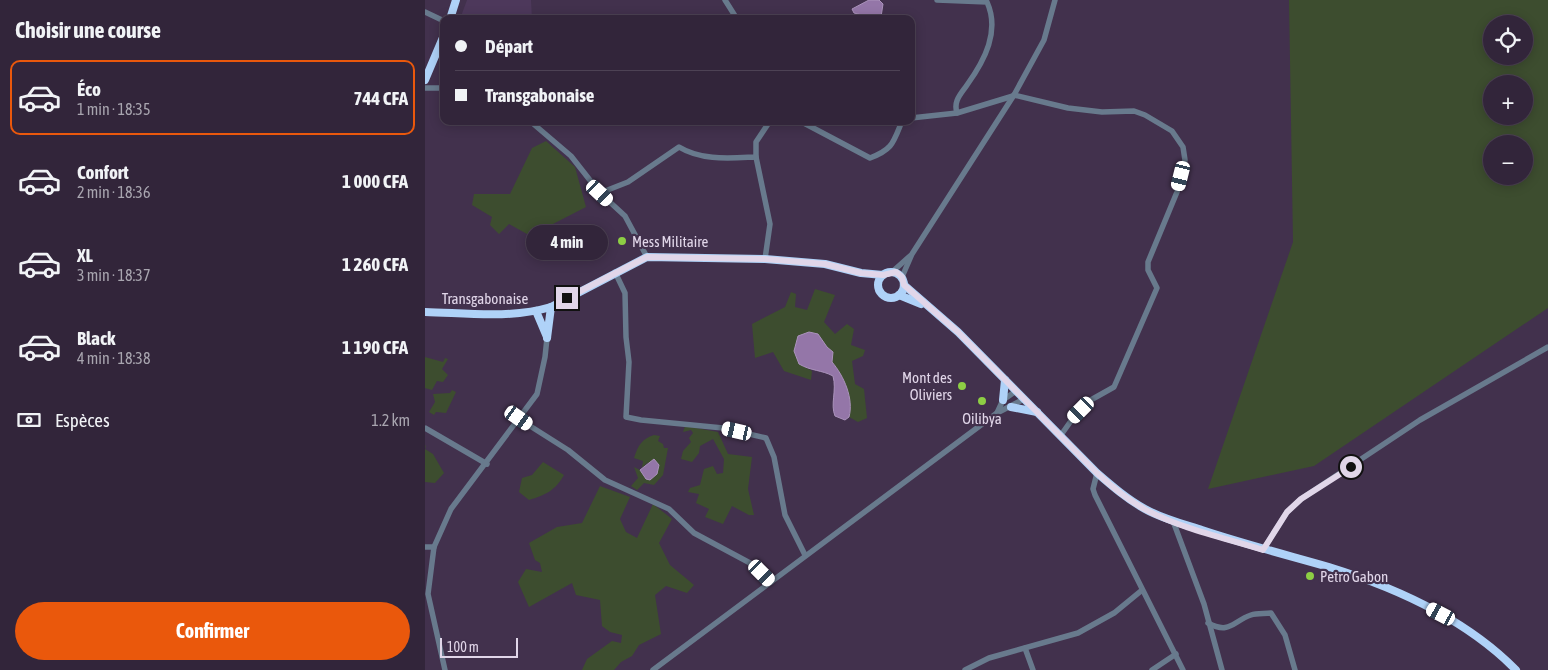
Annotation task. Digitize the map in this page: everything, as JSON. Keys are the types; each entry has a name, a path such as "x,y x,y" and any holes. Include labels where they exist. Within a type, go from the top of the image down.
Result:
{"highway":[{"path":"451,15 456,0"},
{"path":"425,80 440,44"},
{"name":"Transgabonaise","path":"425,312 507,314 536,311 551,307 647,257 765,259 825,264 861,273 883,275"},
{"path":"931,309 899,295 888,298 883,295 878,284 883,275 892,272 903,281 958,332 1120,494 1147,510 1173,521 1263,550 1330,568 1429,607 1453,620 1516,670"},
{"name":"Transgabonaise","path":"861,273 878,284"},
{"path":"899,295 903,281"},
{"path":"547,338 551,307"},
{"path":"536,311 547,338"},
{"path":"1003,400 1005,380"},
{"path":"1011,407 1037,412"}],"street":[{"path":"725,0 734,15"},
{"path":"937,0 987,2 993,15 993,30 989,46 967,86 958,96 957,113"},
{"path":"903,281 912,254 1013,96 1044,40 1055,0"},
{"path":"425,12 440,19"},
{"path":"425,88 440,88"},
{"path":"915,118 957,113 1013,96 1068,108 1102,112 1134,111 1145,115 1172,131 1183,148 1185,160 1177,192 1149,262 1148,270 1157,288 1114,386 1089,401 1061,435"},
{"path":"535,125 571,156 600,193 625,216 647,257"},
{"path":"765,259 769,224 756,157 756,142 767,125"},
{"path":"808,125 870,158 886,151 893,143 900,125"},
{"path":"600,193 628,182 679,147 692,155 722,158 756,157"},
{"path":"892,272 912,254"},
{"path":"615,272 625,293 626,337 629,362 626,417 723,428 766,438 774,457 785,515 805,555"},
{"path":"445,670 428,594 434,547 451,509 487,464 537,394 547,338"},
{"path":"1263,550 1287,512 1301,499 1420,420 1548,347"},
{"path":"997,413 1003,400 1016,391"},
{"path":"653,670 997,413 1024,399"},
{"path":"519,418 568,450 605,480 669,509 695,533 750,563 771,582"},
{"path":"425,428 487,464"},
{"path":"1097,473 1093,489 1095,495 1183,670"},
{"path":"1173,521 1190,563 1222,670"},
{"path":"425,547 434,547"},
{"path":"965,670 989,658 1078,633 1114,613 1142,590"},
{"path":"1208,623 1218,629 1234,626 1251,615 1271,613 1285,635 1295,670"},
{"path":"1025,648 1033,670"},
{"path":"1152,670 1176,654"}],"shaded area":[{"path":"467,0 531,0 532,15 461,15"},
{"path":"869,0 879,0 883,4 881,15 862,15 854,13 852,9"},
{"path":"809,332 818,334 833,352 832,362 844,381 849,395 849,417 845,420 835,416 833,376 799,364 794,351 798,336"},
{"path":"654,459 659,465 657,474 650,480 646,479 640,470"}],"green space":[{"path":"1289,0 1548,0 1548,308 1314,466 1208,489 1293,242"},
{"path":"546,141 575,167 586,207 551,225 527,234 509,224 499,234 490,225 492,217 472,205 474,194 510,194 532,148"},
{"path":"815,289 835,295 824,322 835,334 847,324 854,329 851,345 865,350 863,356 852,361 855,384 864,389 867,418 858,422 849,417 850,402 846,388 818,334 799,364 812,371 811,380 784,371 773,352 755,358 752,324 785,307 791,292 796,294 795,307 807,310"},
{"path":"425,357 443,362 445,358 448,359 442,369 448,375 443,382 437,381 432,390 425,388"},
{"path":"452,390 456,392 446,413 436,412 434,415 429,412 435,402 433,394 450,393"},
{"path":"685,426 718,432 728,454 752,457 748,489 754,515 749,515 732,506 723,524 705,517 709,509 696,503 699,494 688,492 690,488 700,485 704,469 713,466 717,474 723,473 724,459 713,439 700,446 699,453 692,462 681,459 683,451 691,442 689,438 693,433 691,430 683,432"},
{"path":"654,435 660,436 658,441 663,444 664,448 668,448 663,475 654,485 644,483 637,490 631,486 638,478 634,467 640,470 646,479 648,462 642,468 643,461 634,458 641,443 646,438"},
{"path":"425,449 433,454 444,473 435,483 425,482"},
{"path":"543,462 564,475 549,492 529,500 519,492 522,478 532,475"},
{"path":"600,486 630,497 620,519 626,532 637,538 653,504 672,519 659,543 670,565 694,585 687,593 666,586 655,595 661,634 639,645 632,656 621,662 614,670 582,670 587,659 612,641 621,643 622,635 610,632 602,626 600,600 576,595 572,583 529,607 518,582 526,569 542,572 540,563 535,560 529,543 557,527 582,523"}],"place":[{"name":"Mess Militaire","path":"622,241"},
{"name":"Mont des Oliviers","path":"962,386"},
{"name":"Oilibya","path":"982,401"},
{"name":"Petro Gabon","path":"1310,576"}],"route":[{"path":"567,298 647,257 765,259 825,264 861,273 883,275 887,272 896,272 902,277 904,285 950,324 1120,494 1147,510 1173,521 1263,550 1287,512 1301,499 1351,467"}]}
